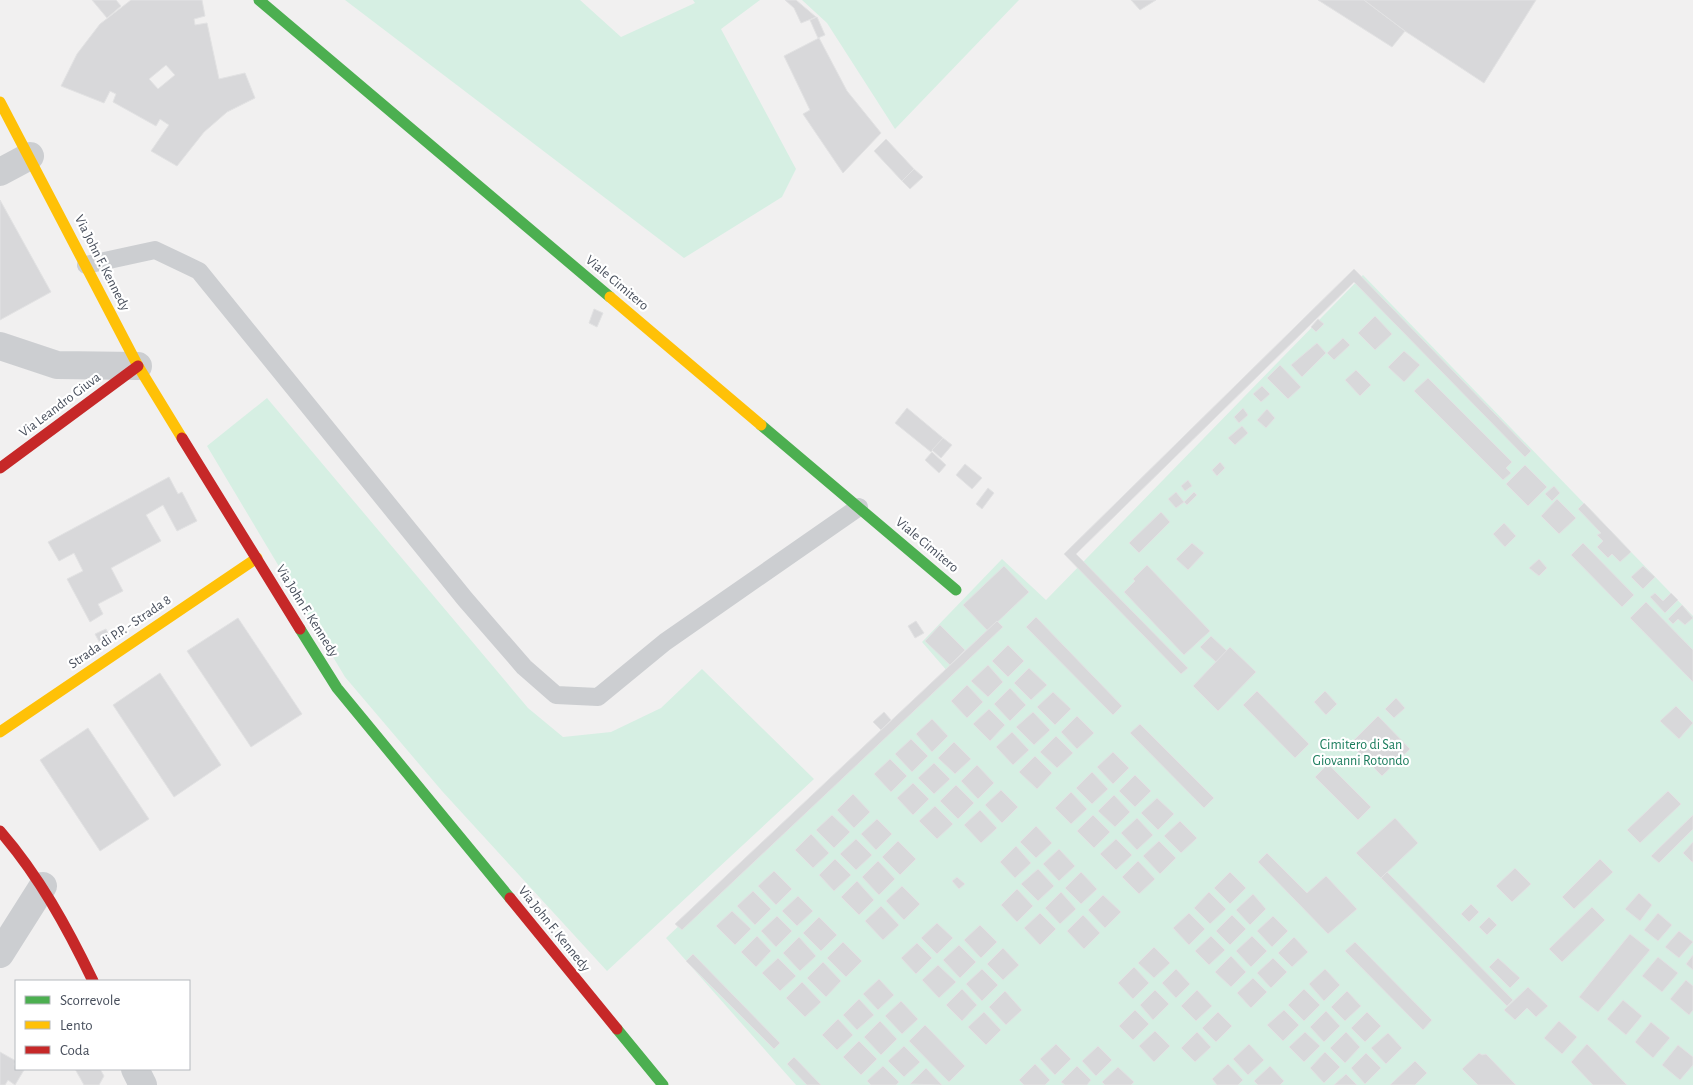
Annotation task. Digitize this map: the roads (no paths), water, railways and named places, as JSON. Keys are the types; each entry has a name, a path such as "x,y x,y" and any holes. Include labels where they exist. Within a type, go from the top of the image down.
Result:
{"street":[{"name":"Viale Cimitero","path":"259,0 956,590"},
{"name":"Via John F. Kennedy","path":"0,102 30,156 138,366 337,688 662,1085"},
{"path":"0,172 30,156"},
{"path":"0,346 57,364 138,366"},
{"name":"Via Leandro Giuva","path":"0,468 138,366"},
{"name":"Strada di P.P. - Strada 8","path":"0,732 257,558"},
{"path":"0,831 20,853 43,886 92,980"},
{"path":"0,954 43,886"},
{"path":"136,1070 143,1085"}],"lane":[{"path":"86,265 155,250 199,270 465,599 524,667 556,695 598,697 665,642 859,507"}],"park label":[{"name":"Cimitero di San Giovanni Rotondo","path":"1361,754"}]}
